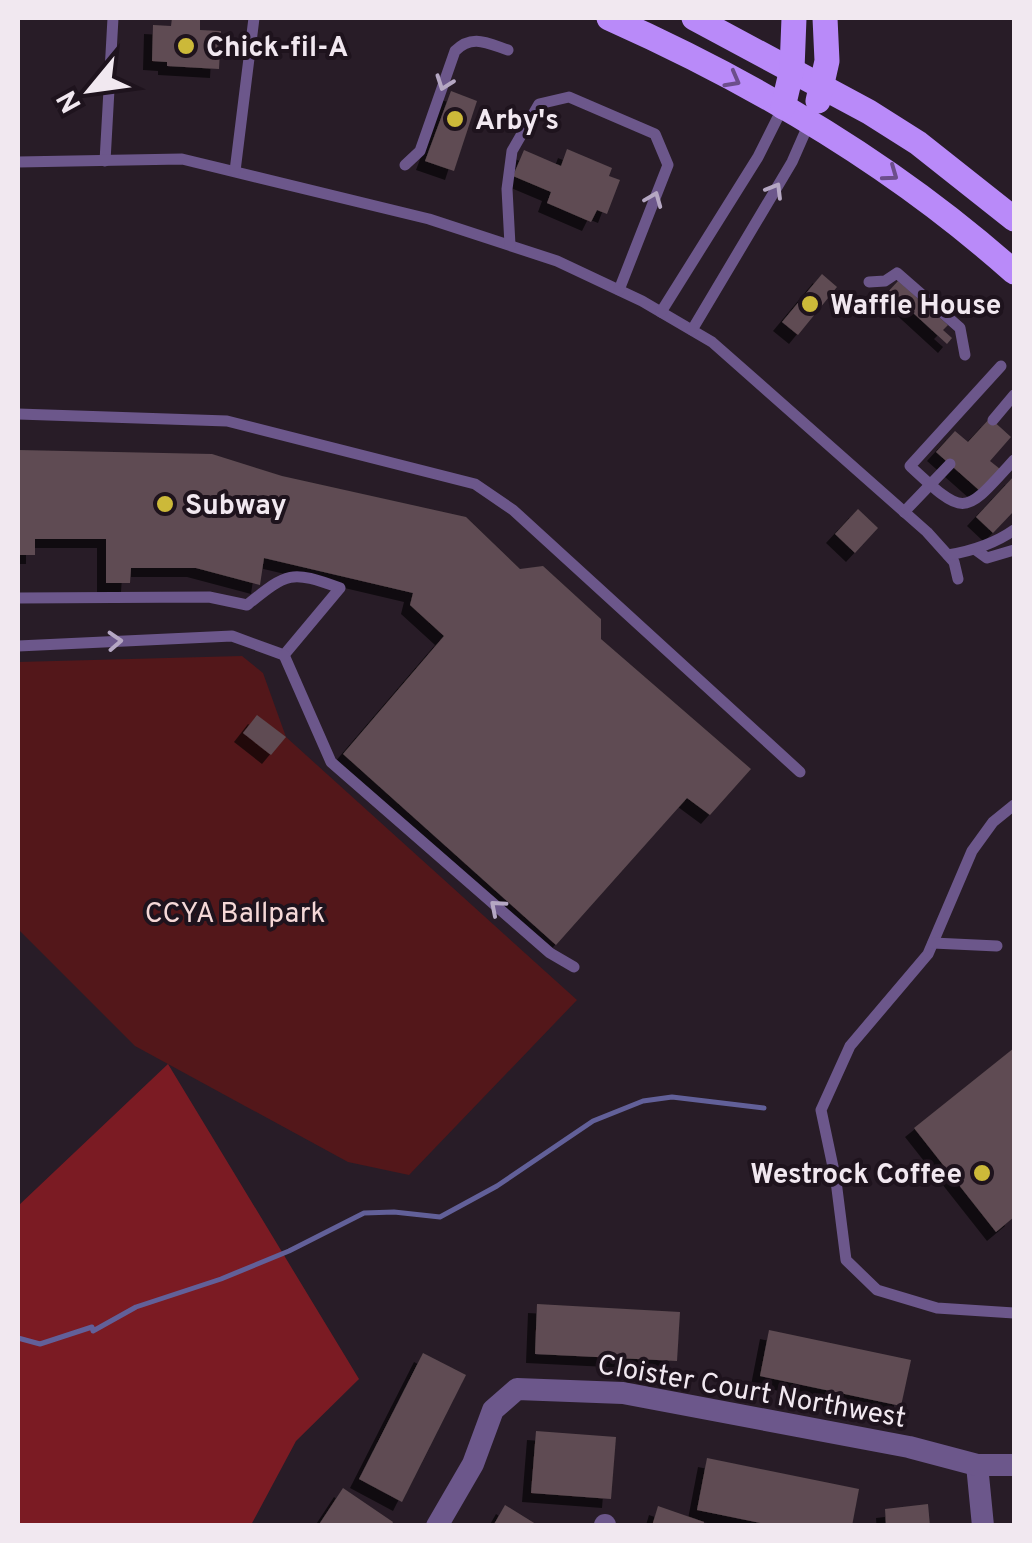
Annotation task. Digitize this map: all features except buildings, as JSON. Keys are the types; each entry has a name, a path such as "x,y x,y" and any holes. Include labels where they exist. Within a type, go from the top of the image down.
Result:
{"main road":[{"path":"608,18 684,52 849,144 925,199 1014,272"},
{"path":"694,18 822,85 918,143 1014,219"},
{"path":"783,107 792,69 794,18"},
{"path":"810,121 828,52 825,18"}],"street":[{"name":"Cloister Court Northwest","path":"437,1526 473,1464 493,1410 517,1389 640,1396 909,1447 977,1465 1014,1464"},
{"path":"977,1465 983,1526"}],"lane":[{"path":"105,161 114,18"},
{"path":"235,171 254,18"},
{"path":"405,165 420,151 455,51 465,42 478,40 508,50"},
{"path":"510,245 506,189 512,151 540,104 569,96 656,134 668,165 618,290"},
{"path":"661,312 758,157 783,107"},
{"path":"692,330 792,162 810,121"},
{"path":"18,162 182,159 430,219 557,261 712,342 904,512 948,555 958,579"},
{"path":"869,282 886,282 898,273 960,328 965,356"},
{"path":"1001,366 910,466 946,500 963,504 978,500 1014,460"},
{"path":"993,420 1014,395"},
{"path":"18,414 228,422 474,484 513,510 800,772"},
{"path":"904,512 950,464"},
{"path":"948,555 976,550 1014,530"},
{"path":"976,550 987,558 1014,550"},
{"path":"18,598 209,597 247,605 281,578 310,577 340,588 284,655"},
{"path":"18,646 232,636 284,655 332,762 550,953 574,967"},
{"path":"1014,805 993,822 972,851 928,954 850,1046 820,1110 836,1181 846,1260 878,1290 937,1308 1014,1314"},
{"path":"932,943 997,946"}],"green space":[{"name":"CCYA Ballpark","path":"242,656 263,673 286,737 577,1000 409,1175 348,1162 135,1046 18,929 18,662"}],"shaded area":[{"path":"168,1064 359,1379 296,1441 251,1525 18,1525 18,1206"}],"waterway":[{"path":"18,1338 40,1344 92,1327 93,1331 136,1307 289,1251 364,1213 440,1217 497,1186 593,1121 643,1101 672,1097 764,1108"}],"place":[{"name":"Chick-fil-A","path":"186,46"},
{"name":"Arby's","path":"455,119"},
{"name":"Waffle House","path":"810,304"},
{"name":"Subway","path":"165,504"},
{"name":"Westrock Coffee","path":"982,1173"}]}
